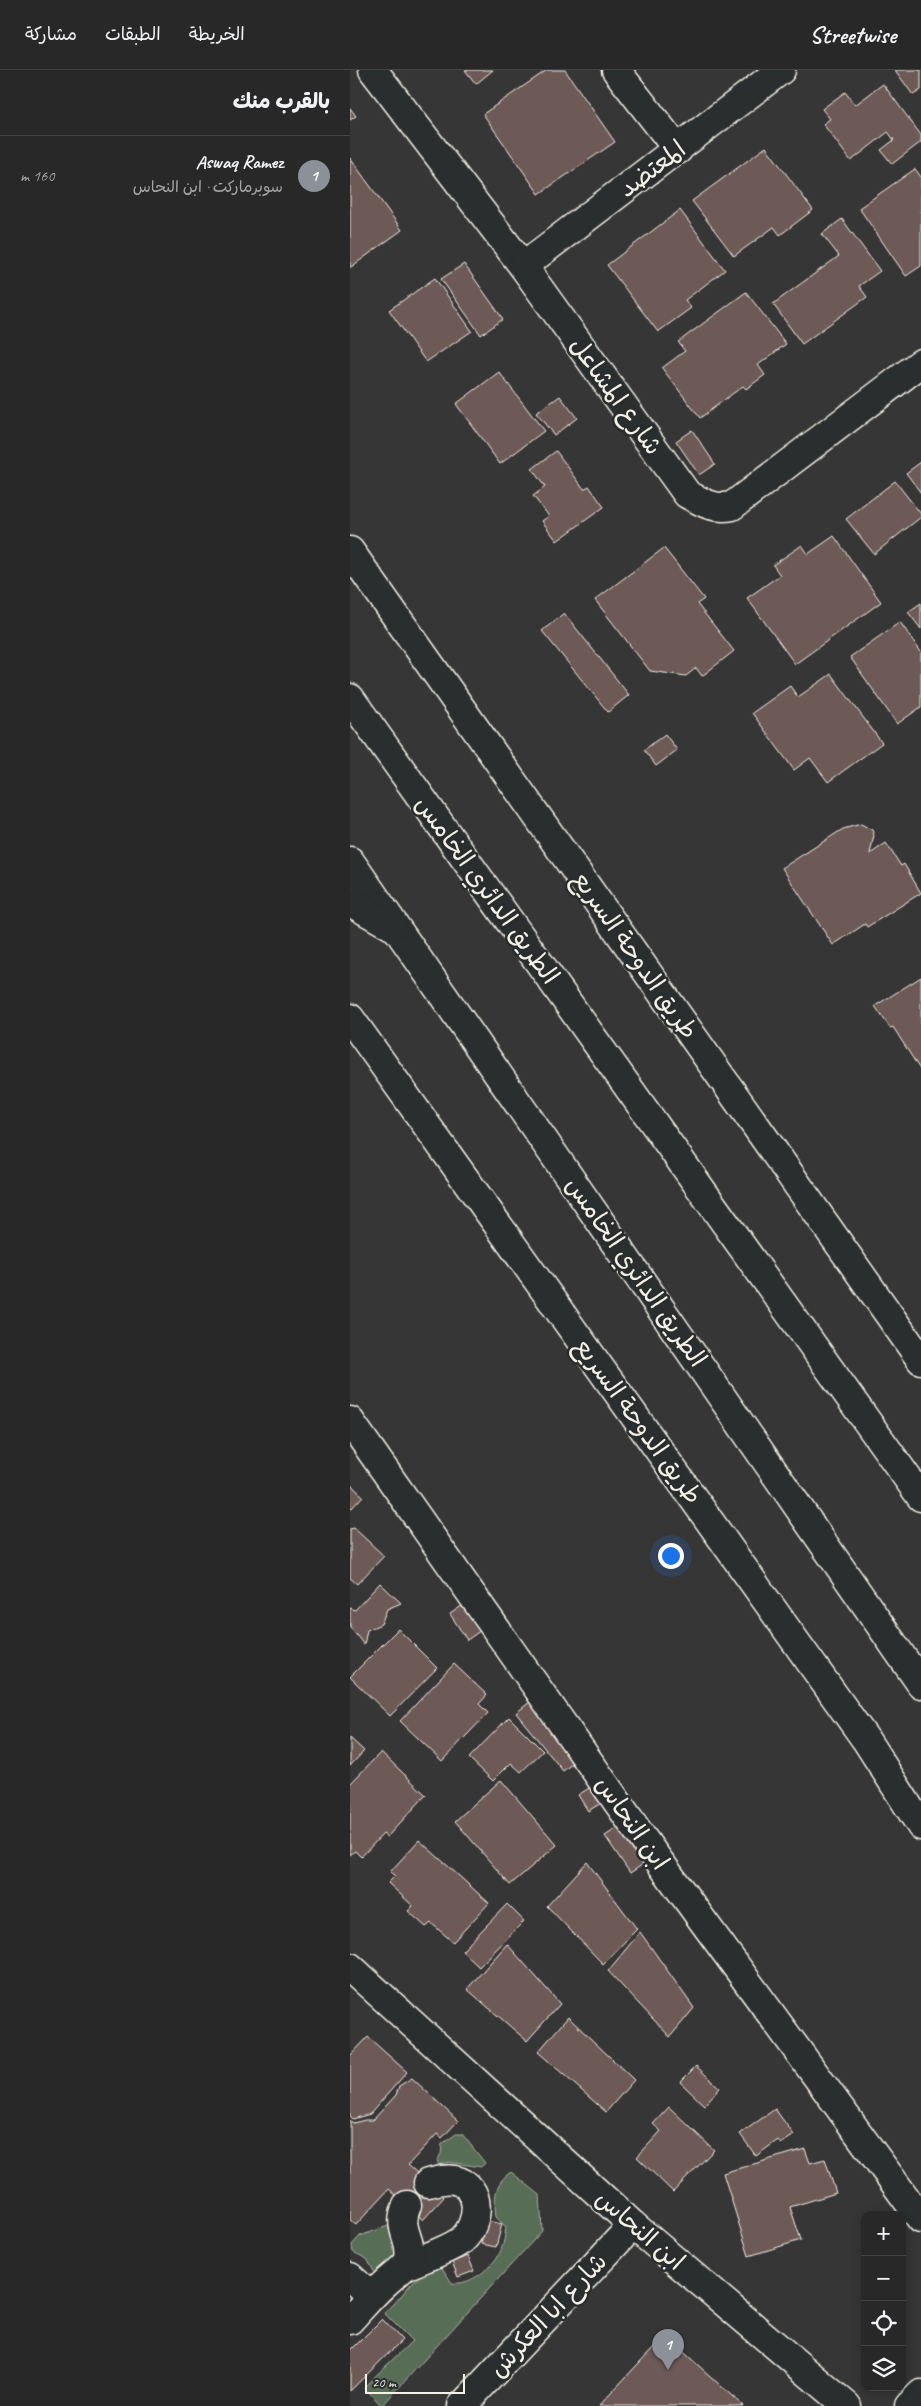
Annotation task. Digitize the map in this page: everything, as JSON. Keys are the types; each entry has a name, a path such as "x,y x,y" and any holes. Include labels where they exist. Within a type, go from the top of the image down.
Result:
{"main road":[{"name":"شارع المشاعل","path":"373,70 523,266 687,494 711,507 722,508 732,506 921,363"},
{"path":"616,70 678,150"},
{"name":"المعتضد","path":"523,266 781,70"},
{"name":"طريق الدوحة السريع","path":"350,551 921,1360"},
{"name":"الطريق الدائري الخامس","path":"350,698 921,1497"},
{"name":"الطريق الدائري الخامس","path":"350,861 921,1684"},
{"path":"350,902 398,930"},
{"name":"طريق الدوحة السريع","path":"350,1018 866,1740 921,1826"},
{"name":"ابن النحاس","path":"350,1421 651,1850 921,2220"},
{"name":"ابن النحاس","path":"350,1967 633,2225 847,2406"},
{"path":"350,2320 371,2296 405,2266 462,2240 475,2218 477,2206 467,2186 457,2180 444,2178 428,2183"},
{"path":"405,2266 409,2258 407,2240 403,2229 403,2215 407,2206"},
{"name":"شارع ابا العكرش","path":"462,2406 633,2225"},
{"path":"350,2277 371,2296"},
{"path":"910,2406 921,2394"}],"green space":[{"path":"456,2134 462,2134 485,2163 481,2167 449,2162 439,2165 437,2161 441,2154 442,2144"},
{"path":"511,2172 540,2195 542,2231 382,2406 364,2387 412,2341 384,2313 414,2281 430,2271 441,2266 452,2283 459,2283 466,2282 481,2274 493,2263 502,2247 506,2227 496,2217 495,2197 501,2181"},
{"path":"391,2225 402,2251 376,2275 367,2259 353,2252 352,2245 360,2236"}],"building":[{"path":"465,70 493,70 476,84"},
{"path":"547,70 565,70 615,142 539,194 483,114"},
{"path":"895,70 921,70 921,90 913,95"},
{"path":"883,84 921,135 921,142 892,164 881,150 894,140 888,132 851,161 823,124 830,119 822,109 845,92 855,105"},
{"path":"350,108 356,116 350,120"},
{"path":"766,147 813,210 780,235 774,227 734,256 692,201"},
{"path":"350,158 402,230 351,267 350,267"},
{"path":"915,169 921,177 921,266 906,276 859,208"},
{"path":"680,210 725,270 685,300 691,308 658,332 607,265"},
{"path":"842,219 880,271 859,286 867,297 802,344 773,304 839,256 822,234"},
{"path":"464,264 503,319 481,335 441,279"},
{"path":"435,278 472,331 426,362 389,310"},
{"path":"746,292 786,344 758,365 765,375 746,389 743,386 700,418 662,368 685,351 678,342"},
{"path":"499,372 544,431 500,464 456,404"},
{"path":"560,396 577,418 554,435 536,413"},
{"path":"692,430 715,464 699,475 676,441"},
{"path":"556,451 584,489 589,486 604,507 557,541 542,521 549,516 533,496 545,487 532,469"},
{"path":"921,462 921,493 906,473"},
{"path":"895,481 921,514 921,517 874,554 846,519"},
{"path":"834,536 881,602 795,664 747,598 780,575 773,565 802,545 808,554"},
{"path":"664,548 704,599 697,604 734,651 702,676 696,668 686,676 650,671 595,600"},
{"path":"921,603 921,629 908,612"},
{"path":"564,613 629,695 608,712 542,631"},
{"path":"900,622 921,652 921,707 897,724 850,657"},
{"path":"831,674 882,743 828,782 810,758 794,770 752,713 790,686 798,697"},
{"path":"665,734 677,750 656,766 644,750"},
{"path":"861,824 872,830 874,835 870,854 886,843 901,866 904,864 921,893 867,927 865,924 833,945 782,868 843,829"},
{"path":"921,977 921,1071 893,1027 890,1028 875,1006"},
{"path":"350,1484 363,1496 350,1510"},
{"path":"354,1528 384,1556 357,1584 350,1578 350,1529"},
{"path":"380,1583 401,1603 387,1609 381,1624 367,1630 364,1645 350,1627 350,1608 355,1610"},
{"path":"469,1601 487,1626 467,1640 450,1614"},
{"path":"398,1629 437,1668 390,1716 350,1677"},
{"path":"454,1664 487,1695 479,1704 488,1713 442,1761 400,1721"},
{"path":"531,1701 578,1759 563,1771 516,1713"},
{"path":"509,1717 543,1751 521,1772 511,1763 493,1781 469,1758"},
{"path":"350,1738 364,1751 350,1766"},
{"path":"381,1752 426,1795 387,1837 383,1834 361,1857 355,1851 350,1855 350,1784"},
{"path":"501,1780 557,1845 510,1885 455,1821"},
{"path":"594,1785 603,1802 588,1811 578,1795"},
{"path":"622,1825 648,1861 630,1873 605,1836"},
{"path":"419,1840 489,1903 453,1942 431,1923 426,1927 408,1911 413,1906 388,1883 395,1876 390,1872"},
{"path":"587,1862 637,1929 603,1964 547,1906"},
{"path":"507,1904 524,1921 479,1967 462,1951"},
{"path":"640,1932 694,2008 670,2037 608,1971"},
{"path":"507,1944 560,2004 527,2041 467,1989"},
{"path":"568,2017 634,2080 606,2112 538,2052"},
{"path":"368,2037 407,2072 370,2114 353,2119 350,2116 350,2056"},
{"path":"696,2066 720,2088 704,2105 680,2082"},
{"path":"412,2078 458,2121 442,2138 437,2134 408,2165 444,2197 423,2220 389,2189 356,2225 350,2220 350,2120 353,2123 373,2120 396,2095 399,2086"},
{"path":"669,2107 714,2150 673,2192 637,2157 661,2131 653,2124"},
{"path":"775,2109 794,2135 781,2144 778,2140 756,2156 740,2134"},
{"path":"805,2149 810,2163 825,2159 836,2193 790,2207 801,2240 749,2256 723,2173"},
{"path":"487,2221 502,2224 496,2247 481,2244"},
{"path":"468,2256 474,2271 458,2277 452,2262"},
{"path":"382,2319 402,2340 350,2391 350,2351"},
{"path":"665,2335 743,2406 599,2406"}],"place":[{"name":"Aswaq Ramez","path":"668,2370"}]}
